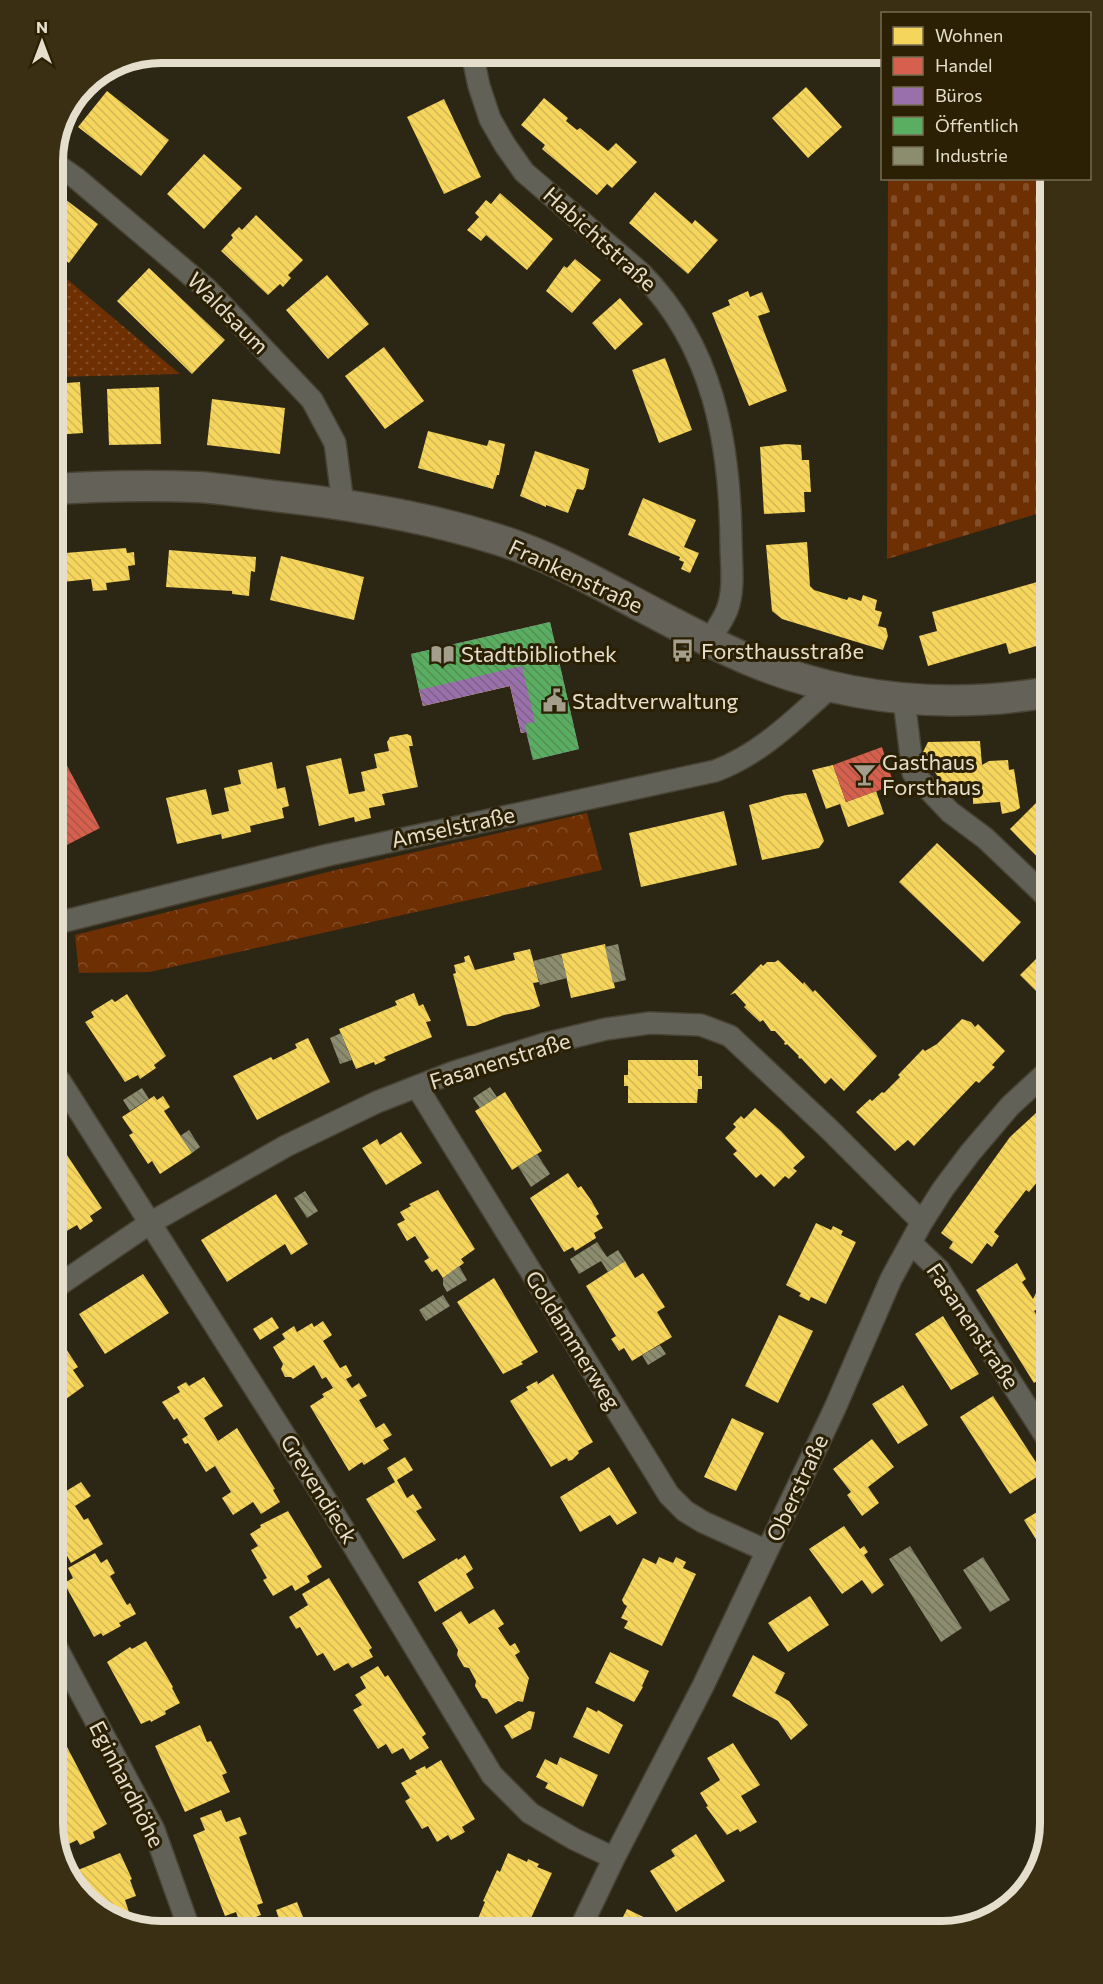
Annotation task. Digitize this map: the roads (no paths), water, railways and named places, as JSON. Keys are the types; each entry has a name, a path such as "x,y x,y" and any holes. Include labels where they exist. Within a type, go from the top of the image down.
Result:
{"main road":[{"name":"Frankenstraße","path":"63,488 97,486 201,487 343,504 435,523 496,539 551,560 754,662 831,687 904,700 958,702 1017,698 1040,694"}],"street":[{"name":"Habichtstraße","path":"474,63 490,119 505,146 524,172 656,287 689,336 700,358 722,428 731,530 731,593 726,610 709,641"},
{"name":"Waldsaum","path":"63,169 207,289 312,400 335,443 343,504"},
{"name":"Amselstraße","path":"63,921 328,855 715,771 735,763 777,735 831,687"},
{"path":"904,700 913,773 950,812 985,838 1040,890"},
{"name":"Fasanenstraße","path":"63,1282 150,1223 286,1146 377,1102 454,1072 544,1044 606,1029 650,1023 701,1025 730,1036 829,1129 922,1222"},
{"name":"Oberstraße","path":"584,1921 703,1686 835,1408 891,1279 942,1189 1010,1106 1040,1078"},
{"name":"Grevendieck","path":"63,1086 327,1502 492,1775 530,1813 574,1839 614,1858"},
{"name":"Goldammerweg","path":"417,1087 669,1495 685,1511 703,1522 767,1551"},
{"name":"Fasanenstraße","path":"911,1243 939,1270 1040,1427"},
{"name":"Eginhardhöhe","path":"63,1661 154,1830 186,1921"}],"place":[{"name":"Forsthausstraße","path":"683,651"},
{"name":"Stadtbibliothek","path":"443,654"},
{"name":"Stadtverwaltung","path":"554,701"},
{"name":"Gasthaus Forsthaus","path":"864,775"}]}
